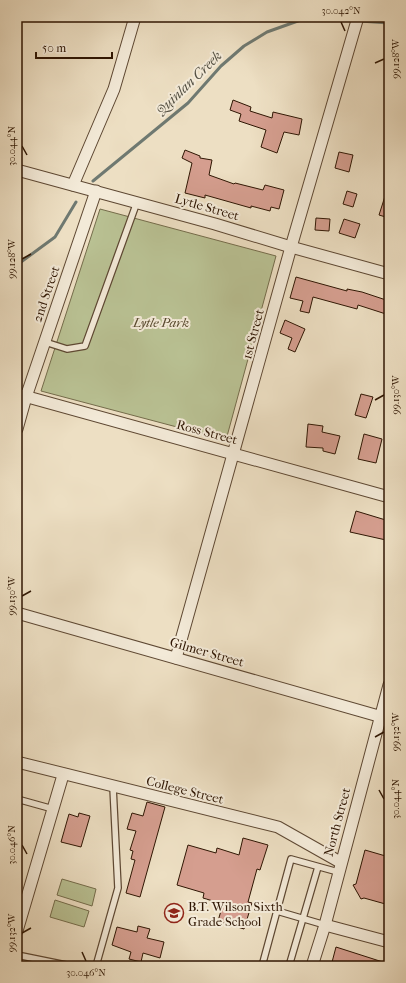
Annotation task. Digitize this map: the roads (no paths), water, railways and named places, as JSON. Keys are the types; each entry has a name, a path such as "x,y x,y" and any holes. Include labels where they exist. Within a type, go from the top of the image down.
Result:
{"street":[{"path":"73,185 114,89 135,17"},
{"name":"1st Street","path":"176,658 291,247 358,17"},
{"name":"Lytle Street","path":"17,170 137,202 389,274"},
{"name":"2nd Street","path":"17,429 21,396 45,342 96,191"},
{"name":"Ross Street","path":"21,396 389,497"},
{"name":"Gilmer Street","path":"17,613 385,718"},
{"name":"North Street","path":"312,966 325,925 339,867 385,718 389,685"},
{"name":"College Street","path":"17,762 63,775 278,827 339,867"},
{"path":"17,931 63,775"},
{"path":"325,925 389,942"}],"lane":[{"path":"45,342 67,349 85,346 137,202"},
{"path":"96,966 118,888 113,786"},
{"path":"17,799 53,809"},
{"path":"262,966 292,859 318,867 339,867"},
{"path":"289,966 318,867"},
{"path":"277,911 325,925"},
{"path":"17,954 60,965 71,966"}],"waterway":[{"name":"Quinlan Creek","path":"93,181 188,103 221,66 244,46 267,32 309,17"},
{"name":"Quinlan Creek","path":"318,17 354,20"},
{"name":"Quinlan Creek","path":"360,21 389,23"},
{"name":"Quinlan Creek","path":"17,266 55,237 76,202"}],"place":[{"name":"B.T. Wilson Sixth Grade School","path":"174,913"}],"park label":[{"name":"Lytle Park","path":"161,322"}]}
